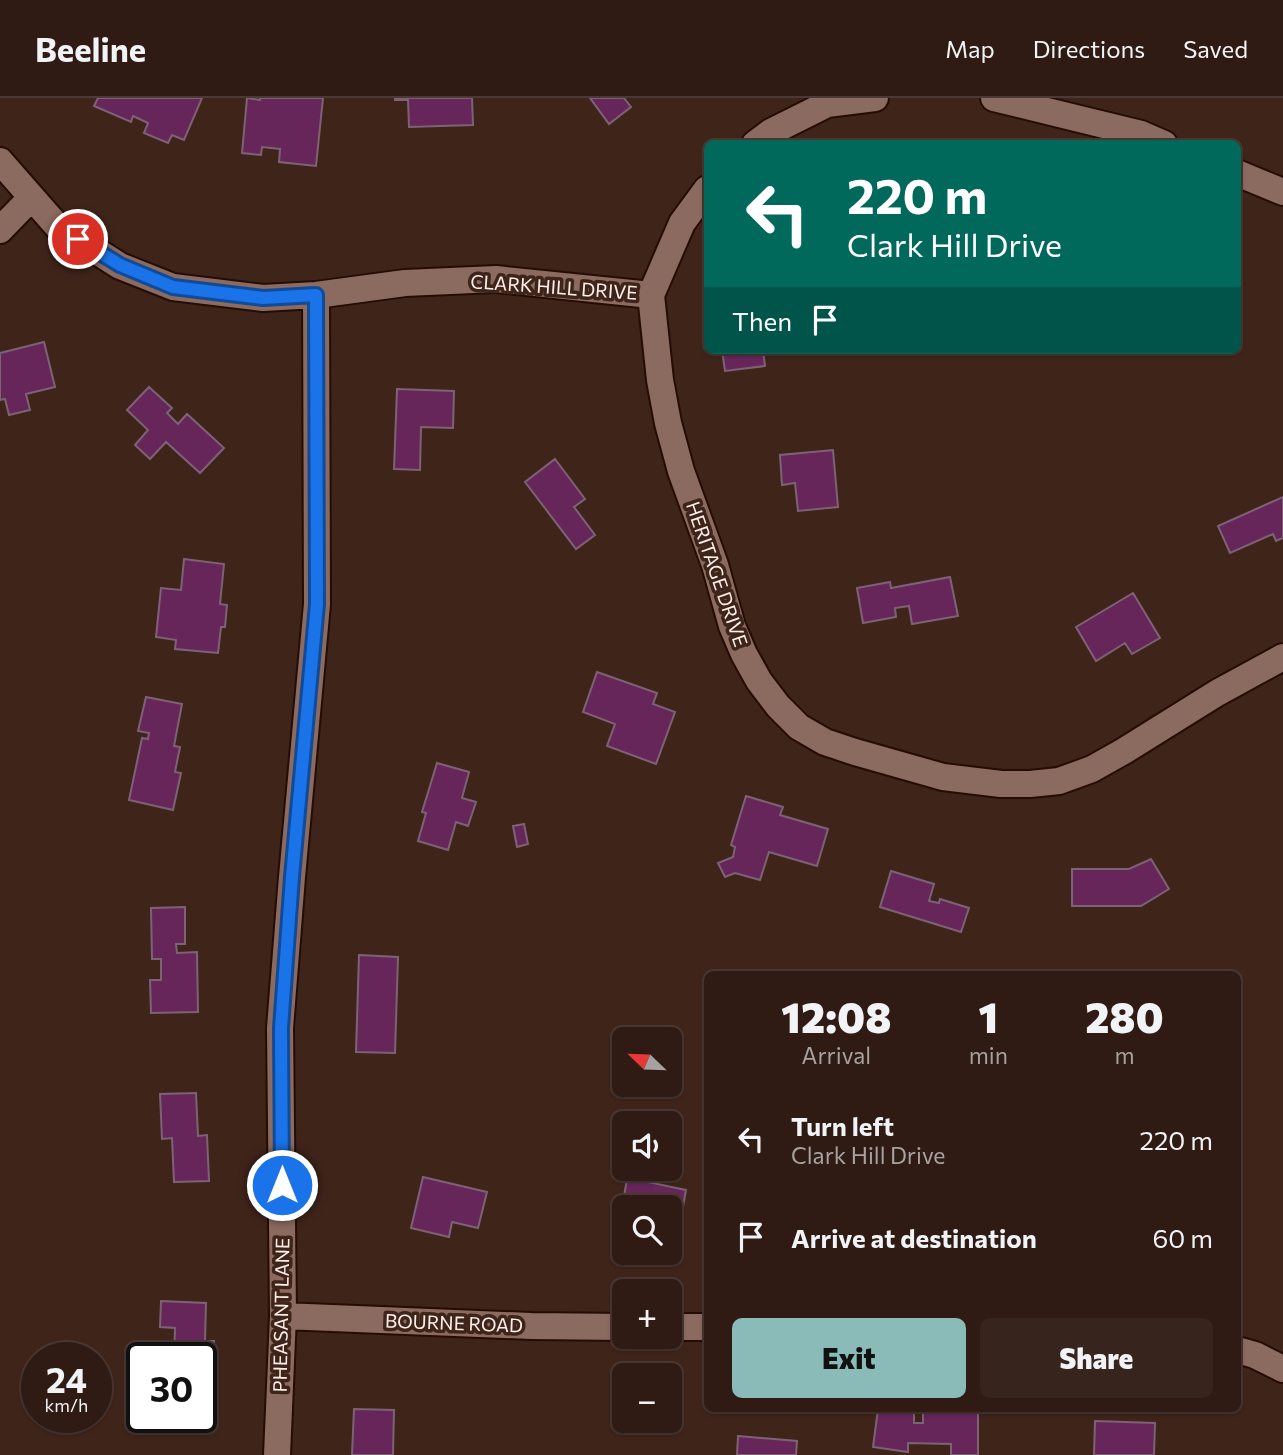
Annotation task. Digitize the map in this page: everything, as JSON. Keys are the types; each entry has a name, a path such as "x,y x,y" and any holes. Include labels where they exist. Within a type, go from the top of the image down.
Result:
{"street":[{"path":"760,140 827,104 875,98"},
{"path":"994,98 1141,134 1155,140"},
{"name":"CLARK HILL DRIVE","path":"0,161 57,226 120,265 173,287 263,298 316,295 405,283 496,279 651,295"},
{"path":"1241,175 1283,192"},
{"name":"HERITAGE DRIVE","path":"704,194 682,223 651,295 660,380 681,471 715,565 732,626 759,681 799,727 825,741 855,752 943,777 1001,784 1059,781 1103,763 1156,733 1217,693 1283,657"},
{"path":"0,230 31,198"},
{"name":"PHEASANT LANE","path":"277,1455 283,1316 281,1028 317,604 316,295"},
{"name":"BOURNE ROAD","path":"283,1316 531,1326 612,1326"},
{"path":"682,1327 704,1327"},
{"path":"1241,1351 1283,1369"}],"building":[{"path":"98,98 202,98 184,140 172,135 168,143 144,133 148,123 133,116 131,122 94,106"},
{"path":"247,98 323,98 316,166 279,162 280,149 262,147 261,155 242,153"},
{"path":"395,98 472,98 473,125 409,127 408,100"},
{"path":"590,98 624,98 631,107 609,124"},
{"path":"44,342 55,387 26,394 30,410 9,415 5,399 0,400 0,353"},
{"path":"723,354 764,354 765,366 725,371"},
{"path":"149,387 172,408 167,413 178,424 187,414 224,448 200,473 166,442 150,459 135,445 148,430 127,410"},
{"path":"397,389 454,391 453,428 421,427 420,470 394,469"},
{"path":"833,450 838,507 798,511 795,483 782,485 780,455"},
{"path":"555,459 585,499 574,507 595,535 576,549 525,482"},
{"path":"1283,497 1283,538 1276,541 1273,534 1230,553 1218,526"},
{"path":"184,559 224,564 220,604 227,605 218,653 175,649 176,640 156,637 161,588 181,590"},
{"path":"950,577 958,616 912,624 909,606 895,608 896,617 863,623 857,588 890,582 891,588"},
{"path":"1133,593 1160,638 1132,654 1125,643 1096,661 1076,627"},
{"path":"597,672 657,693 653,704 675,712 656,764 607,746 615,724 583,712"},
{"path":"146,697 182,704 174,746 180,747 175,772 181,773 173,810 129,800 142,738 148,739 149,733 138,731"},
{"path":"437,763 469,772 462,798 476,802 468,826 456,822 448,850 418,841 426,813 422,812"},
{"path":"746,796 783,807 780,815 828,829 817,866 769,852 760,880 735,873 725,877 718,863 733,857 735,847 731,845"},
{"path":"524,824 528,844 517,847 513,826"},
{"path":"1151,859 1169,889 1141,906 1072,906 1072,869 1129,869"},
{"path":"891,871 934,884 929,901 939,903 940,899 969,908 961,932 880,907"},
{"path":"185,907 185,944 176,944 177,953 197,952 198,1012 151,1013 150,980 161,980 161,959 152,959 151,908"},
{"path":"359,955 398,957 395,1053 356,1052"},
{"path":"196,1093 198,1136 207,1135 209,1181 174,1182 172,1138 162,1139 160,1094"},
{"path":"423,1177 487,1192 478,1228 452,1222 449,1237 411,1228"},
{"path":"627,1181 643,1181 686,1190 682,1212 682,1195 624,1195"},
{"path":"161,1301 206,1303 205,1341 214,1342 175,1342 175,1328 160,1327"},
{"path":"354,1409 394,1410 393,1455 352,1455"},
{"path":"878,1412 914,1413 914,1423 923,1423 923,1412 978,1412 978,1455 951,1455 951,1444 908,1443 908,1452 873,1447"},
{"path":"1095,1421 1155,1423 1154,1455 1094,1455"},
{"path":"738,1436 797,1441 796,1455 737,1455"}],"route":[{"path":"78,239 120,265 173,287 263,298 316,295 317,604 281,1028 282,1185"}]}
